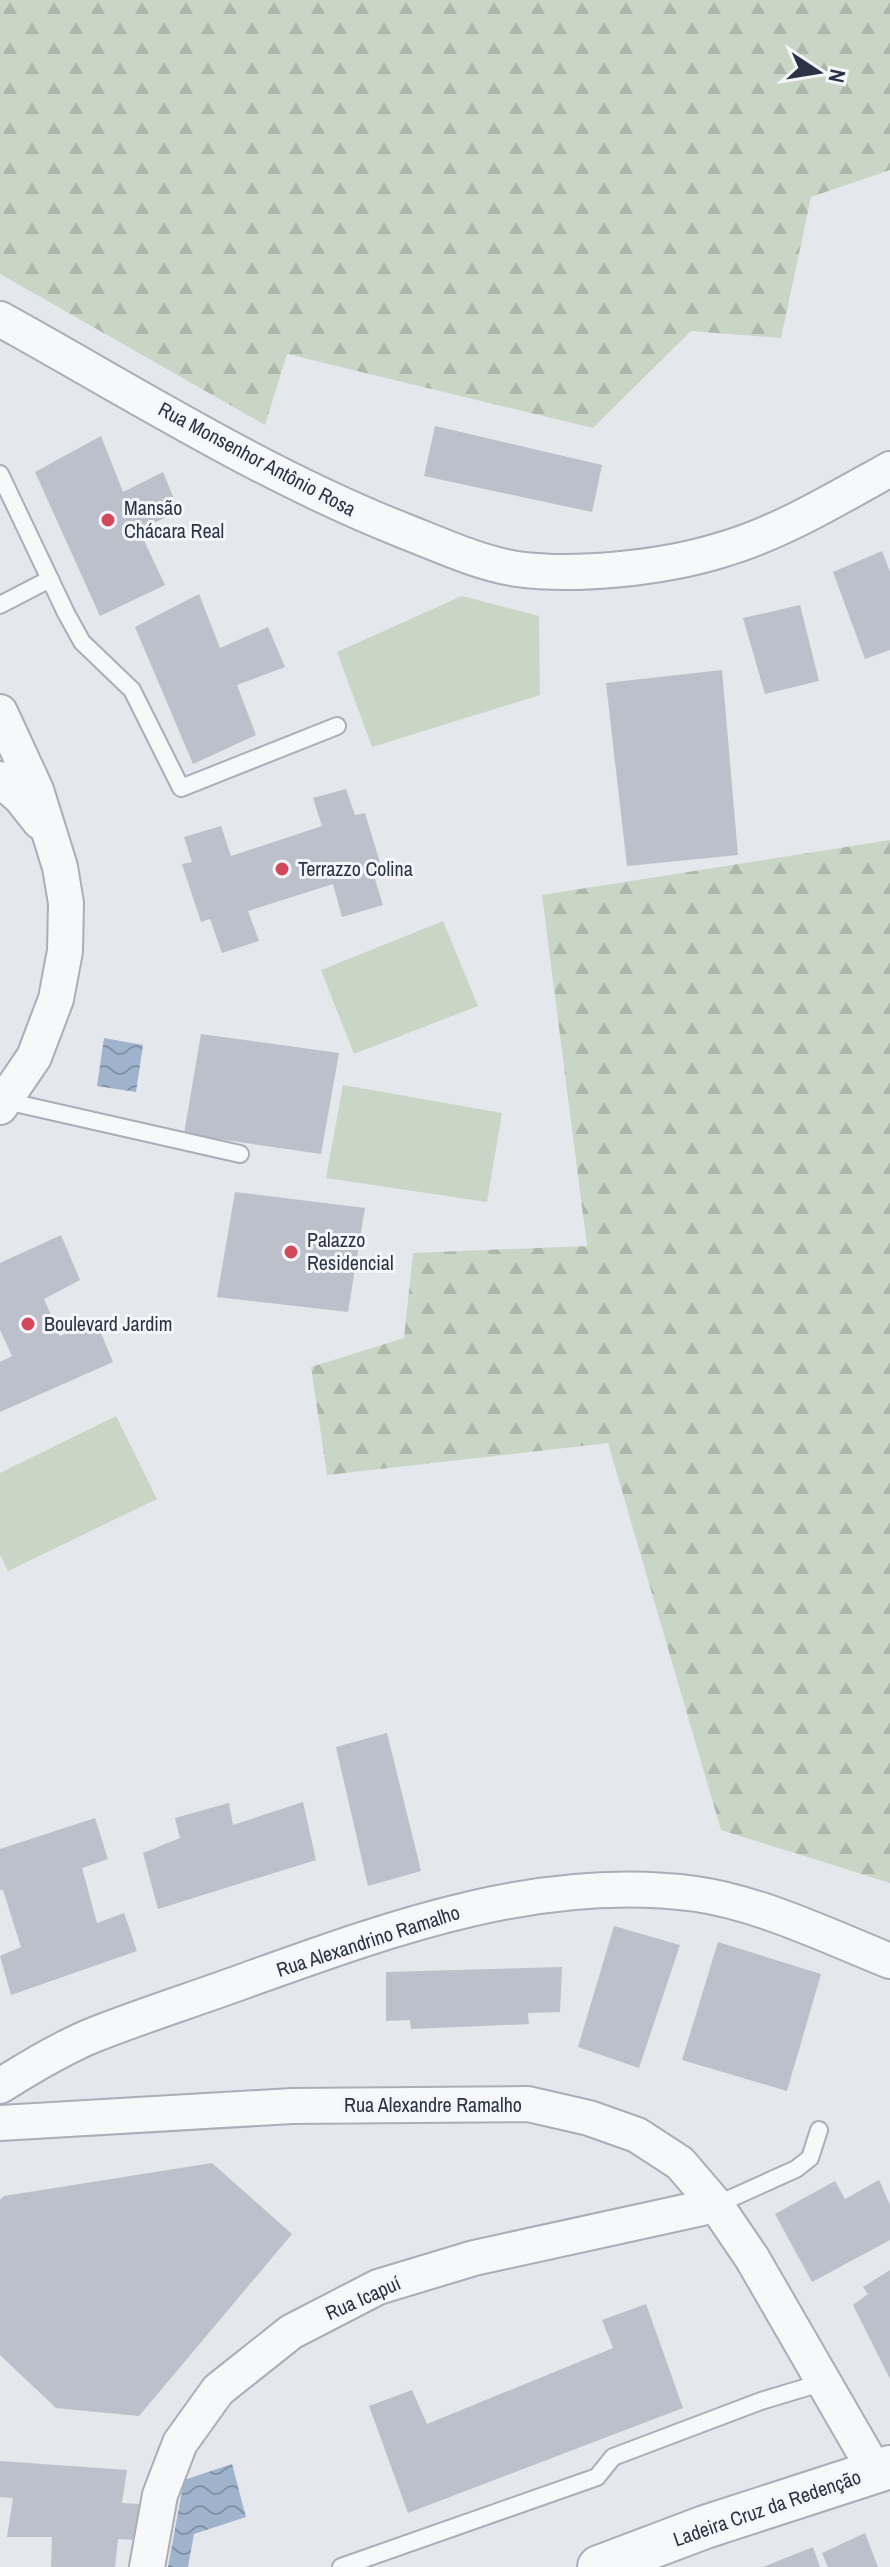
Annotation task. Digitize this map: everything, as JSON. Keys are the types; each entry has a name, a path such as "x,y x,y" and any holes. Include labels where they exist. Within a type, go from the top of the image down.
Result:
{"street":[{"name":"Rua Monsenhor Antônio Rosa","path":"0,319 280,475 390,525 516,569 616,570 657,565 722,550 782,526 890,469"},
{"path":"3,1104 34,1057 56,999 65,951 66,903 60,867 36,790 4,729"},
{"path":"0,779 46,828"},
{"name":"Rua Alexandrino Ramalho","path":"0,2086 93,2035 380,1933 468,1908 553,1893 637,1889 699,1895 783,1917 890,1961"},
{"name":"Rua Alexandre Ramalho","path":"0,2123 292,2106 528,2104 589,2118 637,2135 680,2163 716,2205 752,2258 824,2382 883,2469"},
{"name":"Rua Icapuí","path":"147,2567 160,2495 180,2443 218,2390 291,2332 378,2287 474,2258 716,2205"},
{"name":"Ladeira Cruz da Redenção","path":"599,2567 705,2527 883,2469"}],"lane":[{"path":"0,474 82,642 132,690 181,788 337,726"},
{"path":"0,605 50,579"},
{"path":"3,1104 240,1154"},
{"path":"716,2205 796,2169 810,2158 819,2130"},
{"path":"341,2567 597,2477 613,2457 761,2401 824,2382"}],"green space":[{"path":"0,0 890,0 890,170 811,197 781,338 691,331 593,428 287,354 265,425 0,274"},
{"path":"462,596 539,616 540,695 372,747 337,652"},
{"path":"890,840 890,1883 721,1830 608,1443 327,1475 311,1367 404,1338 413,1253 587,1246 542,895"},
{"path":"443,921 478,1006 354,1054 321,970"},
{"path":"343,1085 502,1113 487,1202 326,1178"},
{"path":"116,1416 157,1499 8,1571 0,1555 0,1473"}],"water":[{"path":"104,1038 143,1045 136,1092 97,1086"},
{"path":"232,2464 246,2517 194,2534 188,2567 168,2567 184,2480"}],"building":[{"path":"435,426 602,465 592,512 424,476"},
{"name":"Mansão Chácara Real","path":"101,436 123,492 163,472 179,511 139,530 165,585 100,616 35,472"},
{"path":"882,551 890,572 890,650 865,659 833,572"},
{"path":"199,594 220,648 268,627 285,667 237,685 256,735 193,764 135,627"},
{"path":"800,605 819,681 765,694 743,618"},
{"path":"722,670 738,855 627,866 606,683"},
{"name":"Terrazzo Colina","path":"346,789 355,815 365,813 383,873 374,876 383,905 342,917 333,884 248,911 259,941 222,953 210,919 201,922 182,864 192,862 184,837 221,826 231,856 322,826 313,798"},
{"path":"201,1034 339,1053 321,1154 184,1134"},
{"name":"Palazzo Residencial","path":"235,1192 365,1208 348,1312 217,1297"},
{"name":"Boulevard Jardim","path":"61,1235 80,1280 44,1299 60,1336 95,1319 113,1362 0,1412 0,1362 12,1356 0,1330 0,1263"},
{"path":"387,1733 421,1871 368,1886 336,1747"},
{"path":"303,1802 316,1860 158,1909 143,1853 180,1838 175,1818 229,1803 233,1825"},
{"path":"95,1818 108,1859 82,1868 97,1923 124,1913 137,1951 11,1995 0,1956 21,1947 3,1890 0,1890 0,1849"},
{"path":"614,1926 680,1945 639,2068 578,2047"},
{"path":"718,1942 821,1974 787,2091 682,2060"},
{"path":"562,1967 560,2012 528,2013 529,2024 411,2029 410,2020 386,2021 386,1972"},
{"path":"212,2163 292,2234 139,2416 56,2408 0,2355 0,2200 4,2196"},
{"path":"879,2180 890,2205 890,2240 812,2282 775,2214 835,2181 845,2199"},
{"path":"890,2270 890,2379 853,2305 868,2294 863,2287"},
{"path":"646,2304 683,2408 408,2513 369,2406 412,2390 427,2424 613,2348 602,2320"},
{"path":"0,2461 127,2470 122,2503 140,2504 138,2540 118,2539 115,2567 51,2567 52,2537 7,2537 13,2498 0,2497"},
{"path":"865,2533 878,2567 828,2567 822,2553"},
{"path":"813,2547 820,2567 763,2567"}],"place":[{"name":"Mansão Chácara Real","path":"108,520"},
{"name":"Terrazzo Colina","path":"282,869"},
{"name":"Palazzo Residencial","path":"291,1252"},
{"name":"Boulevard Jardim","path":"28,1324"}]}
